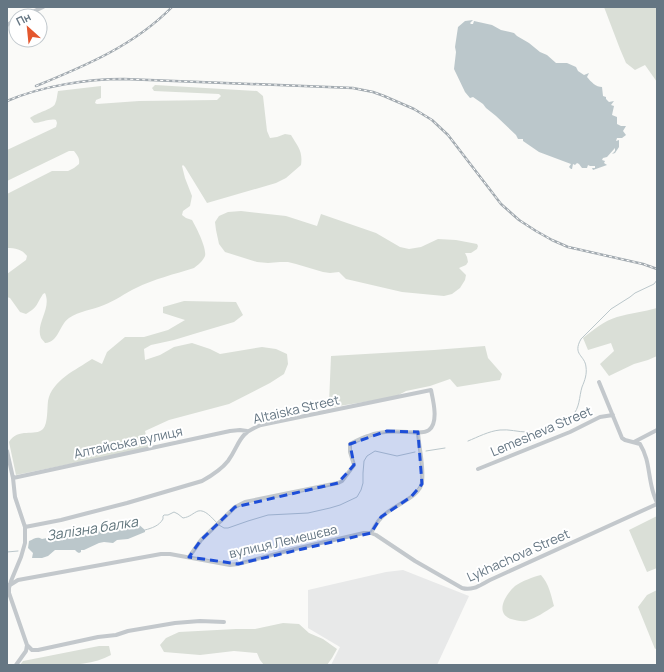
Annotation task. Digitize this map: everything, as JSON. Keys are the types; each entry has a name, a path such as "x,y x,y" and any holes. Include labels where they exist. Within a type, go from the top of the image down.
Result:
{"street":[{"path":"599,382 622,438 640,444 646,457 657,503"},
{"name":"Altaiska Street","path":"25,527 65,519 202,481 227,462 242,436 248,431 261,425 431,390 435,414 432,426 426,432 418,432"},
{"name":"Lemesheva Street","path":"478,469 570,432 600,417 613,414"},
{"name":"Алтайська вулиця","path":"13,478 222,433 240,430 248,431"},
{"path":"636,442 657,430"},
{"path":"189,557 201,540 235,507 245,502 342,481 354,465 350,452 350,444 369,435 388,431 418,432 422,468 422,484 417,492 411,497 392,508 381,517 371,533"},
{"path":"7,451 13,478 15,497 26,534 21,557 8,585 8,593 27,645 32,650 38,650 98,636 116,635 128,631 175,623 200,621 224,622"},
{"name":"Lykhachova Street","path":"371,533 422,565 468,590 657,503"},
{"name":"вулиця Лемешєва","path":"8,585 18,580 161,554 170,554 234,565 356,534 371,533"},
{"path":"16,665 26,651 27,645"}],"highlighted area":[{"path":"387,431 418,432 422,484 411,497 381,517 371,533 238,564 189,557 201,540 235,507 338,483 354,465 350,444"}],"shaded area":[{"path":"604,7 657,7 657,82 645,65 635,70 626,63"},
{"path":"473,20 470,23 471,24 473,24 474,21 492,25 501,30 514,33 540,52 547,55 556,63 567,63 576,67 578,71 584,75 589,73 587,77 590,81 602,87 603,96 606,97 609,102 614,101 611,105 614,106 612,115 617,117 617,124 626,126 623,131 626,135 622,138 617,138 616,141 619,140 619,147 615,153 612,154 615,151 615,148 602,160 605,161 604,163 607,165 593,170 592,168 595,168 595,166 588,165 587,168 582,168 577,163 575,165 573,164 571,169 569,167 571,164 539,152 523,141 523,139 518,139 516,135 483,104 473,97 470,98 465,92 454,69 458,27 465,21"},
{"path":"155,85 257,91 263,96 267,131 270,138 285,134 291,135 301,153 301,165 286,178 276,183 207,203 183,165 185,178 192,196 190,206 183,211 182,215 192,220 198,232 205,252 203,260 194,268 150,282 99,307 81,312 69,318 53,340 45,343 41,338 40,327 47,299 45,293 35,307 26,314 20,312 10,298 7,297 7,274 26,260 27,256 18,249 7,248 7,194 52,171 68,171 79,164 79,160 74,151 69,151 7,181 7,150 56,127 56,120 34,123 30,118 54,106 58,91 101,86 101,98 96,100 95,103 97,104 139,101 217,100 221,96 219,94 154,91 152,88"},
{"path":"241,211 286,216 317,226 321,214 376,233 400,247 409,249 421,247 438,239 456,240 477,244 478,246 477,249 471,253 465,253 468,262 466,265 459,268 466,275 465,280 460,288 452,294 444,296 402,292 346,279 339,272 323,272 288,262 257,262 225,252 219,244 215,222 219,216 228,212"},
{"path":"184,301 236,302 243,315 234,322 174,340 151,345 144,349 145,360 160,355 174,347 192,343 220,354 262,347 276,349 287,354 288,364 284,374 229,404 169,420 145,431 149,448 16,475 9,442 13,437 22,433 36,432 43,429 47,420 50,394 59,381 92,359 102,364 107,352 125,337 144,337 168,330 185,320 163,313 163,307"},
{"path":"657,308 657,356 634,364 609,376 600,364 614,351 611,343 588,350 583,338 599,326 612,319"},
{"path":"485,346 488,358 502,374 500,380 457,387 450,379 430,386 406,391 395,397 333,407 329,403 331,356"},
{"path":"657,516 657,568 647,572 629,530"},
{"path":"137,523 145,530 145,532 128,539 117,540 113,543 99,543 81,550 79,553 75,550 55,550 48,556 42,558 32,558 33,553 28,548 29,541 36,538 42,539 71,533 84,534 87,531 90,532 92,529 97,530 116,526 125,527"},
{"path":"403,570 469,596 437,665 331,665 340,647 308,628 308,590 386,572"},
{"path":"541,575 548,586 554,606 537,617 526,621 511,619 506,616 502,608 503,603 512,589 521,582"},
{"path":"657,590 657,648 655,649 638,607 647,595"},
{"path":"283,623 299,624 309,633 323,639 337,649 327,665 264,665 257,653 234,651 200,655 164,652 160,645 166,638 179,632 255,629"},
{"path":"99,646 109,646 111,655 90,662 78,664 55,666 20,665 23,661"}],"waterway":[{"name":"Залізна балка","path":"468,441 500,430 524,432 545,431 568,420 577,410 586,375 584,360 578,352 581,339 611,309 635,293 654,284 657,280"},
{"path":"426,451 445,448"},
{"name":"Залізна балка","path":"219,525 224,528 228,528 268,515 308,513 340,505 357,497 361,490 363,483 364,461 367,456 375,451 397,456 415,452"},
{"name":"Залізна балка","path":"145,530 157,525 163,519 164,515 174,512 183,518 188,517 198,511 203,511 217,523"},
{"path":"7,552 18,551"}],"railway":[{"path":"36,86 73,71 126,43 142,33 172,7"},
{"path":"7,101 49,87 109,79 353,88 373,92 414,109 432,120 448,135 501,204 519,220 536,231 568,247 643,264 657,269"}]}
